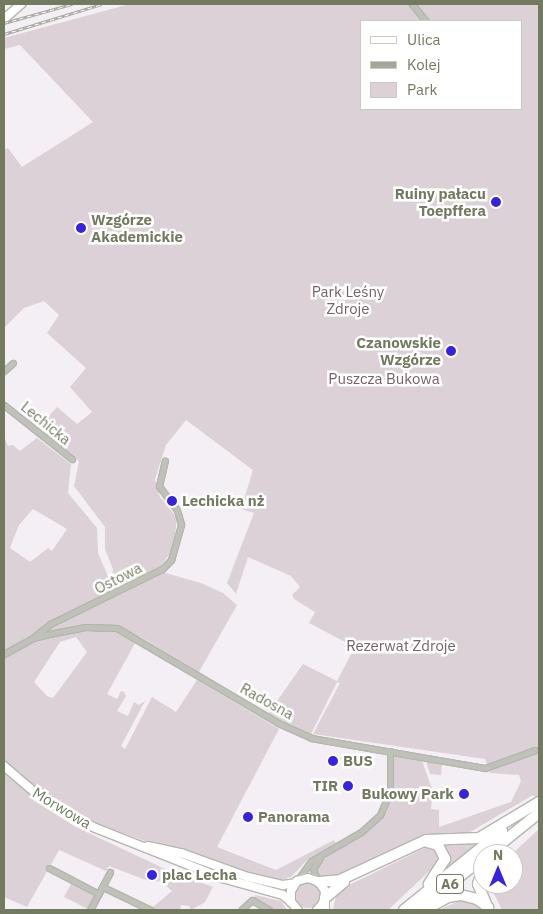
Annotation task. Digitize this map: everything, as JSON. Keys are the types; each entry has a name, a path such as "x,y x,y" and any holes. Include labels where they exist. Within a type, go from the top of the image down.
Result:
{"highway":[{"path":"319,882 332,883 431,839 479,838 539,802"},
{"name":"A6","path":"410,909 539,802"},
{"path":"500,844 539,813"},
{"path":"504,844 516,831"},
{"path":"410,909 445,862 444,854 437,844 419,843"},
{"name":"A6","path":"410,909 473,865"},
{"path":"323,905 360,872"},
{"path":"482,894 489,909"},
{"path":"425,910 459,895 477,899 489,909"}],"main road":[{"path":"4,19 21,4"},
{"name":"Morwowa","path":"4,766 63,812 222,878 283,895 292,905"},
{"name":"Morwowa","path":"127,840 181,853 248,878 283,885 308,878 319,882"},
{"path":"296,882 291,891 292,905 298,910"},
{"path":"319,882 323,905"}],"street":[{"path":"412,4 425,20"},
{"path":"4,372 13,363"},
{"name":"Lechicka","path":"4,404 72,459"},
{"name":"Ostowa","path":"32,638 50,624 162,569 172,560 179,541 179,514 160,490 159,479 165,461"},
{"name":"Radosna","path":"4,654 32,638 85,628 117,628 297,732 485,768 535,750"},
{"path":"296,882 310,862 366,829 383,811 390,791 390,751"},
{"path":"319,882 314,866 329,851"},
{"path":"49,868 99,894"},
{"path":"90,910 110,872"},
{"path":"102,887 150,910"},
{"path":"241,910 252,900 269,910"}],"green space":[{"name":"Park Leśny Zdroje","path":"130,4 539,4 539,796 536,798 533,795 465,835 428,836 338,875 319,877 316,869 320,862 368,831 387,811 394,784 392,753 422,761 433,791 431,809 439,810 439,827 511,802 521,781 519,775 490,773 485,759 313,734 340,683 337,682 310,736 268,714 303,664 337,681 355,647 309,623 315,612 294,599 292,595 300,587 291,576 248,557 236,594 227,583 254,513 241,509 253,470 186,420 166,445 155,479 160,497 177,518 173,551 159,567 114,588 117,596 162,572 201,583 223,593 237,605 199,672 139,636 107,694 117,699 121,691 124,692 126,696 117,711 128,716 134,702 139,705 145,701 121,746 125,749 152,697 176,712 197,680 279,729 217,847 276,870 334,840 336,843 309,858 291,877 277,881 156,845 96,823 41,792 33,800 74,826 165,869 213,887 205,902 191,910 189,906 181,905 180,910 153,910 153,907 172,891 160,881 151,882 109,866 106,871 59,850 27,907 4,897 4,437 8,446 13,445 20,451 37,438 71,464 68,493 97,528 98,553 110,581 113,569 105,549 105,527 74,486 79,461 36,430 57,407 77,424 92,412 70,387 86,368 47,333 59,315 44,301 24,308 4,328 4,150 8,148 22,167 93,122 20,45 4,49 4,38","holes":["33,509 67,529 52,551 48,548 30,562 10,548 19,525","76,637 87,652 53,698 47,696 34,682 60,642"]},
{"path":"426,761 442,762 441,775 430,774"},
{"path":"539,829 539,910 502,910 494,894 523,894 523,844"},
{"path":"486,838 478,844 473,844 473,848 442,873 441,843"},
{"path":"427,847 436,850 438,863 388,910 333,910 336,896 345,887"},
{"path":"308,882 317,886 321,895 317,904 308,908 299,904 295,895 299,886"},
{"path":"71,884 94,896 88,909 64,897"},
{"path":"255,895 281,901 287,910 274,910 255,898"},
{"path":"459,901 471,903 483,910 439,910"}],"railway":[{"path":"4,23 72,4"},
{"path":"4,34 102,4"}],"place":[{"name":"Ruiny pałacu Toepffera","path":"496,202"},
{"name":"Wzgórze Akademickie","path":"81,228"},
{"name":"Czanowskie Wzgórze","path":"451,351"},
{"name":"Lechicka nż","path":"172,501"},
{"name":"BUS","path":"333,761"},
{"name":"TIR","path":"348,786"},
{"name":"Bukowy Park","path":"464,794"},
{"name":"Panorama","path":"248,817"},
{"name":"plac Lecha","path":"152,875"}],"park label":[{"name":"Puszcza Bukowa","path":"384,379"},
{"name":"Rezerwat Zdroje","path":"401,646"}]}
